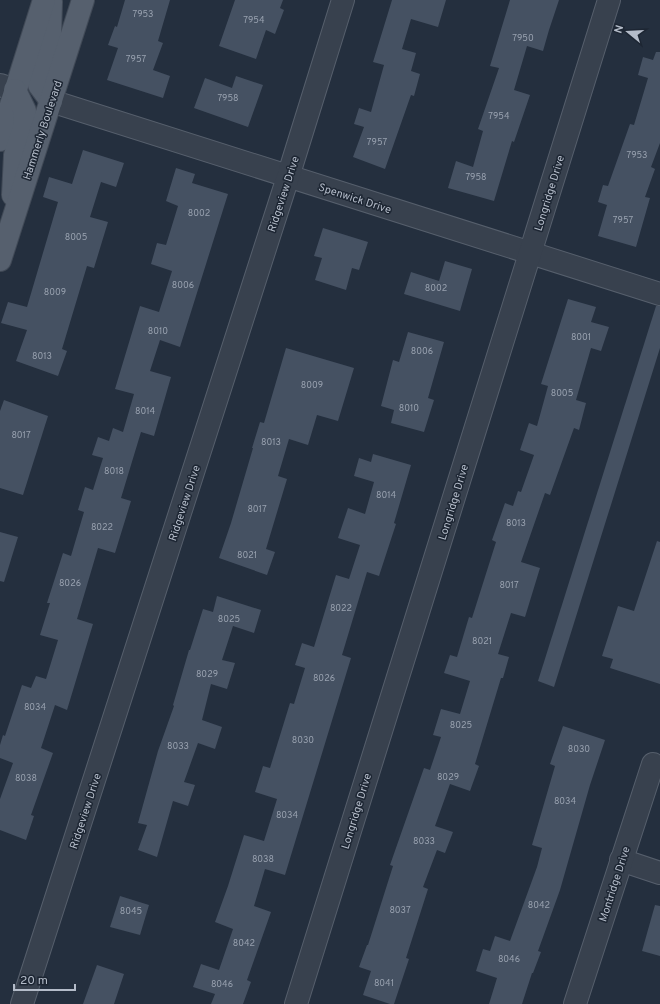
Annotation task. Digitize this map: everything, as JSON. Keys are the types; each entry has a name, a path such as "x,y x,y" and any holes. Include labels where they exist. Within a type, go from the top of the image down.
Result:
{"main road":[{"path":"0,140 8,87 44,0"},
{"path":"51,0 50,35 39,68 39,85 51,101"},
{"name":"Hammerly Boulevard","path":"0,260 83,0"},
{"path":"8,87 26,111 24,128 15,155 12,222"}],"street":[{"name":"Ridgeview Drive","path":"22,1004 288,177 343,0"},
{"name":"Longridge Drive","path":"296,1004 609,0"},
{"name":"Spenwick Drive","path":"51,101 660,294"},
{"name":"Montridge Drive","path":"575,1004 653,764"},
{"path":"621,860 660,873"}],"building":[{"path":"125,0 170,0 158,41 163,43 153,70 170,76 163,98 107,80 118,48 108,45 115,26 117,27"},
{"path":"235,0 283,0 280,8 284,10 275,34 266,30 256,59 219,46"},
{"path":"392,0 446,0 438,27 411,19 402,49 416,53 411,71 420,74 414,96 411,95 385,169 353,157 364,127 354,124 359,108 371,112 384,65 373,62"},
{"path":"510,0 559,0 543,51 527,46 514,90 530,95 514,142 512,141 494,201 448,188 456,161 473,167 483,131 478,129 499,68 490,66"},
{"path":"656,52 660,52 660,143 651,167 655,169 645,197 650,198 636,247 598,236 607,205 598,202 603,185 608,186 630,124 634,125 648,78 638,75 643,57 653,60"},
{"path":"236,76 263,85 248,127 194,108 205,78 232,88"},
{"path":"83,150 124,163 116,187 101,182 90,217 108,222 94,268 87,266 62,349 67,351 58,376 16,361 27,330 1,323 8,302 27,307 58,202 43,197 49,177 72,184"},
{"path":"176,168 195,174 192,183 228,194 180,347 160,340 150,371 171,377 154,436 141,432 121,498 131,501 115,553 98,548 77,619 93,624 67,710 55,705 41,748 53,753 31,815 34,816 26,840 0,830 0,799 13,763 0,758 0,745 3,735 5,736 22,685 31,688 36,676 46,679 58,640 40,635 50,603 47,603 63,553 71,556 84,512 78,510 85,487 93,490 103,458 92,455 98,437 109,441 113,428 123,432 134,394 115,389 140,306 159,312 172,271 151,264 157,243 166,245 178,206 166,201"},
{"path":"323,228 368,242 359,270 352,268 346,290 315,280 322,258 314,256"},
{"path":"445,261 472,269 460,311 404,294 411,272 439,281"},
{"path":"568,299 596,307 591,322 609,327 601,351 591,348 576,400 586,403 579,430 574,428 550,495 545,493 521,562 540,568 525,617 511,613 498,654 509,657 503,678 501,678 475,764 479,766 470,791 450,784 435,826 453,832 445,853 437,850 423,887 428,889 406,958 409,959 394,1004 390,1004 363,995 371,971 359,967 368,945 393,866 390,865 424,768 430,770 441,737 433,735 441,709 460,714 470,681 444,673 450,655 457,657 469,617 472,618 496,542 492,540 505,503 513,506 518,491 521,492 534,455 520,450 529,423 537,426 548,386 541,384"},
{"path":"656,306 660,306 660,348 554,687 538,681"},
{"path":"408,332 444,342 428,398 434,400 424,432 391,423 394,410 381,406 393,360 399,362"},
{"path":"286,348 354,368 338,421 317,415 308,445 289,439 278,476 287,479 266,549 275,552 267,575 219,558 231,523 260,422 264,423"},
{"path":"4,400 48,416 23,495 0,488 0,411"},
{"path":"373,454 411,465 394,523 396,524 379,576 367,572 342,655 351,658 285,875 265,869 254,906 271,912 247,980 251,982 243,1004 211,1004 215,994 193,987 201,964 219,970 233,929 215,922 244,835 264,841 277,799 255,792 263,766 270,768 290,703 294,704 305,668 295,665 302,643 314,647 336,575 349,579 360,545 338,538 348,508 365,514 374,482 354,476 359,458 371,462"},
{"path":"0,532 18,537 4,582 0,581"},
{"path":"657,541 660,542 660,684 610,668 613,659 602,656 618,606 634,611"},
{"path":"217,596 261,610 254,633 233,626 222,660 235,663 227,689 211,684 202,720 222,727 215,749 198,743 184,782 195,785 188,806 173,801 157,857 138,850 147,825 138,823 158,751 174,706 173,705 189,650 203,609 213,612"},
{"path":"563,726 605,740 590,785 560,890 538,951 541,952 532,973 522,1004 489,1004 497,978 476,971 483,949 490,951 495,936 510,941 537,867 542,848 532,845 555,766 550,764"},
{"path":"120,896 149,905 140,935 110,927"},
{"path":"655,905 660,906 660,956 642,951"},
{"path":"97,965 124,974 114,1004 83,1004"}]}
